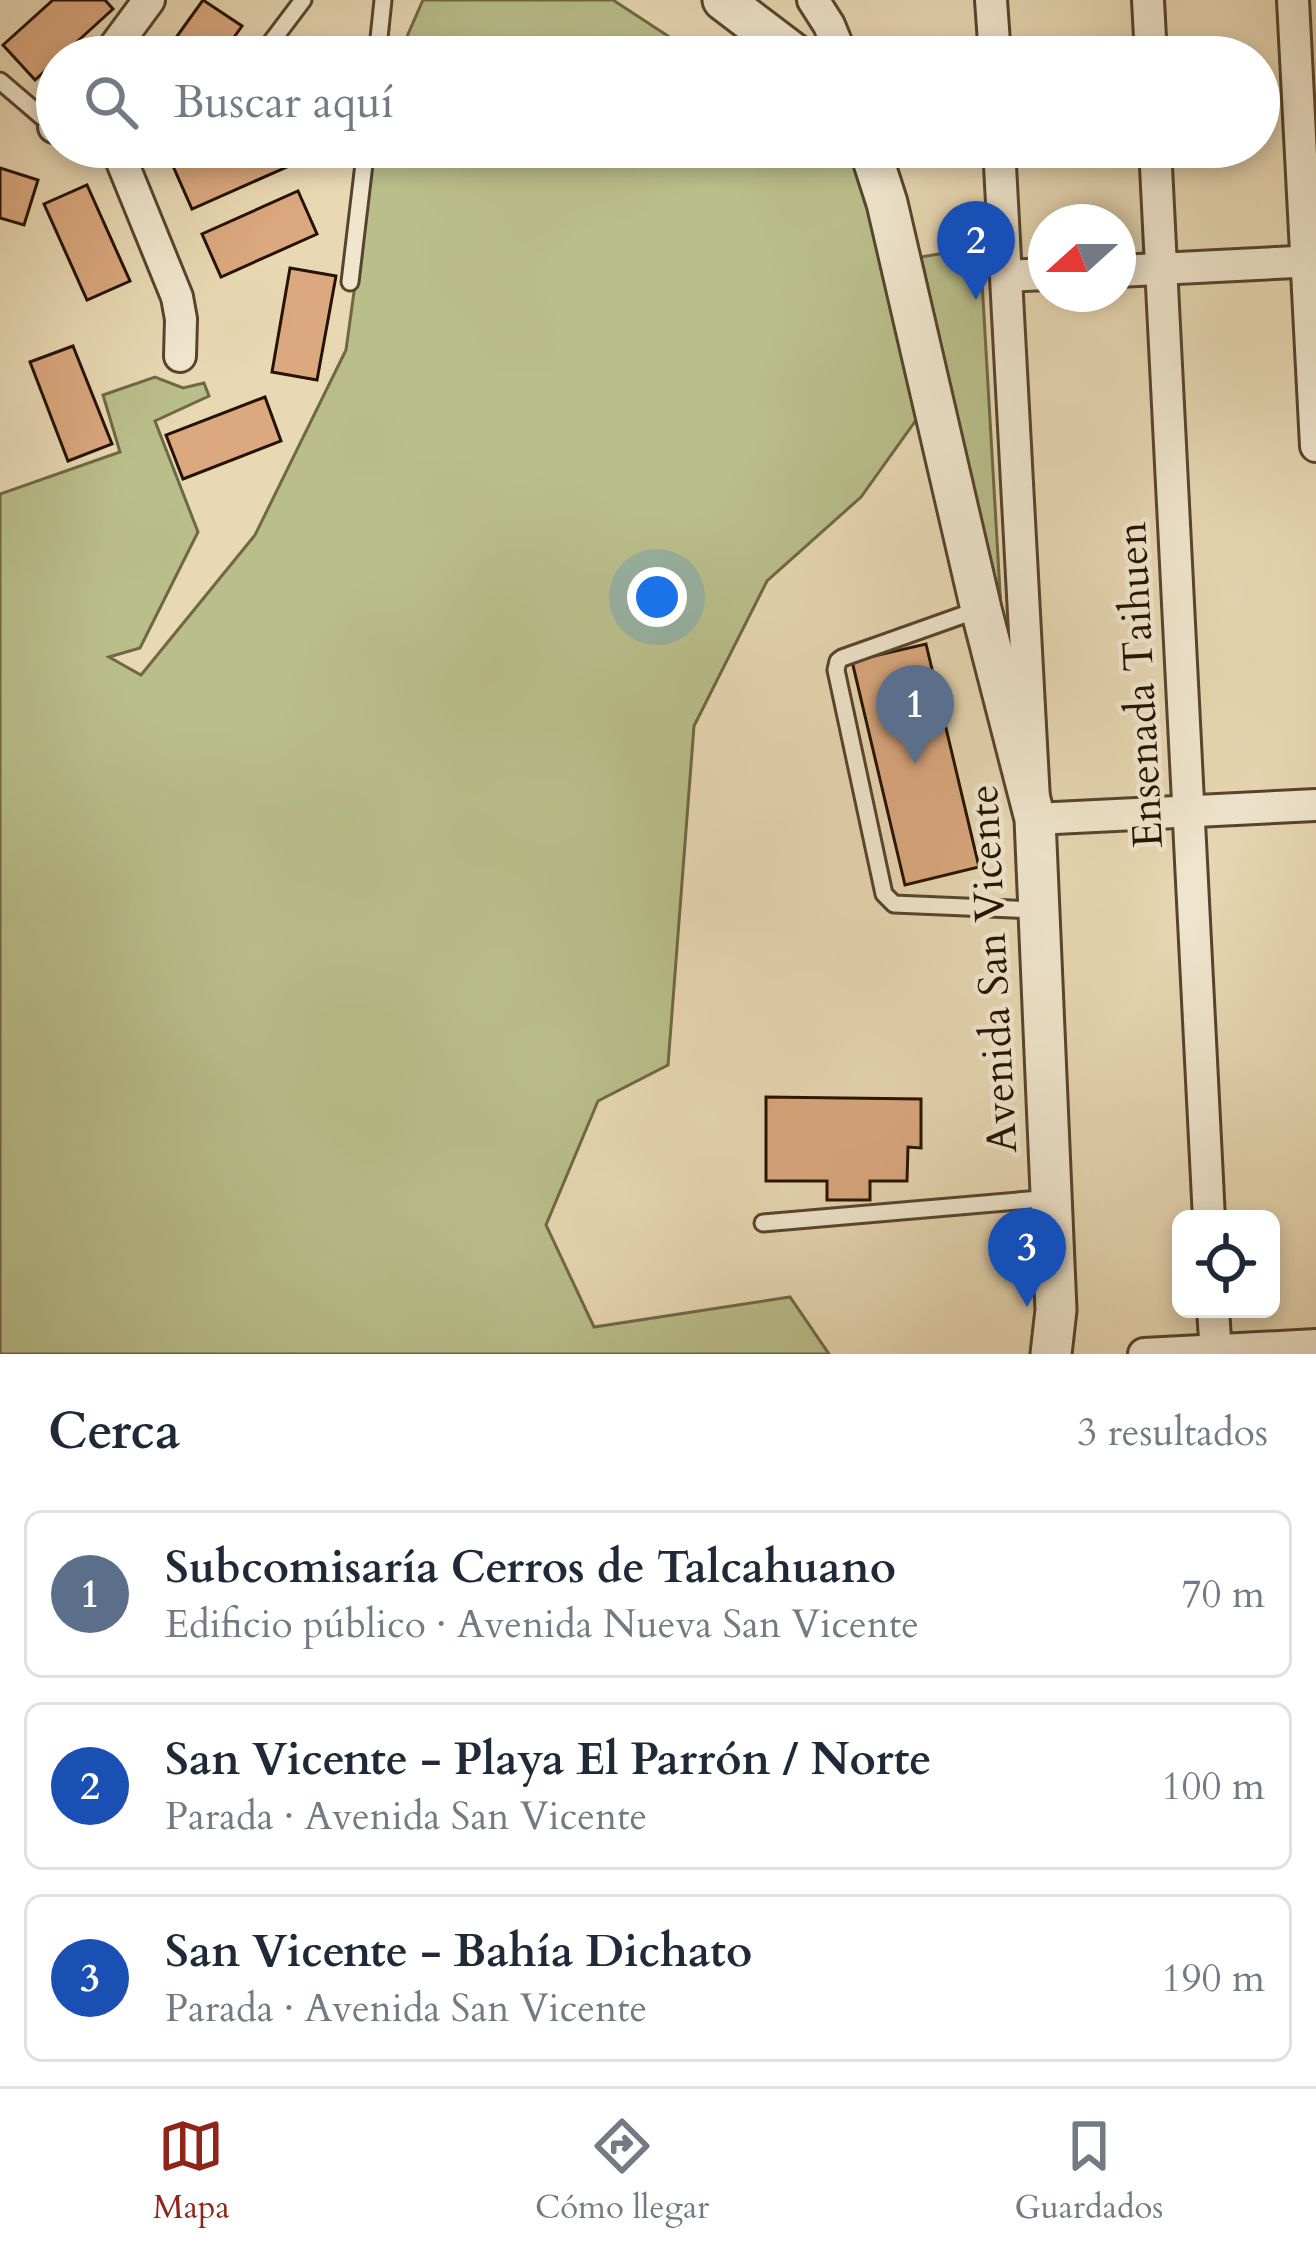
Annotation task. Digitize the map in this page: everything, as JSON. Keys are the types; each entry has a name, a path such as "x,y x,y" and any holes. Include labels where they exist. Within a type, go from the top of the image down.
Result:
{"street":[{"path":"122,36 149,0"},
{"path":"723,0 770,36"},
{"path":"813,0 833,36"},
{"path":"992,0 993,36"},
{"path":"1148,0 1150,36"},
{"path":"1293,0 1311,261 1316,446"},
{"path":"125,168 170,275 181,319 180,356"},
{"path":"876,168 1035,819 1316,805"},
{"name":"Avenida San Vicente","path":"1001,168 1057,1310 1052,1354"},
{"name":"Ensenada Taihuen","path":"1156,168 1209,1210"},
{"path":"1136,270 1311,261"},
{"path":"1006,276 1028,275"},
{"path":"1214,1318 1215,1352"},
{"path":"1144,1354 1316,1345"},
{"path":"1052,1354 1062,1354"}],"lane":[{"path":"276,36 303,0"},
{"path":"379,36 383,0"},
{"path":"0,81 36,109"},
{"path":"350,282 364,168"},
{"path":"981,609 842,658 836,670 889,901 1039,910"},
{"path":"763,1223 1052,1198"}],"green space":[{"path":"423,0 613,0 668,36 407,36"},
{"path":"371,168 869,168 880,175 916,420 861,497 767,581 694,726 668,1065 598,1101 546,1225 594,1327 790,1297 829,1354 0,1354 0,494 120,452 103,395 155,377 183,388 204,383 209,396 155,421 198,532 140,648 109,657 141,675 255,535 346,350"},
{"path":"980,247 1001,609 921,257"}],"building":[{"path":"53,0 105,0 113,9 83,36 36,36 35,80 3,45"},
{"path":"203,0 242,26 235,36 177,36"},
{"path":"0,168 38,180 24,225 0,218"},
{"path":"174,168 284,168 192,209"},
{"path":"87,185 130,281 87,300 44,204"},
{"path":"298,191 317,234 221,277 202,234"},
{"path":"290,268 336,276 317,380 272,372"},
{"path":"73,346 112,444 68,461 30,362"},
{"path":"265,397 281,441 183,479 166,435"},
{"path":"926,644 979,867 905,885 852,661"},
{"path":"766,1097 921,1099 921,1148 908,1147 907,1181 870,1181 870,1200 827,1200 827,1181 766,1181"}],"place":[{"name":"San Vicente - Playa El Parrón / Norte","path":"976,300"},
{"name":"Subcomisaría Cerros de Talcahuano","path":"915,764"},
{"name":"San Vicente - Bahía Dichato","path":"1027,1307"}]}
